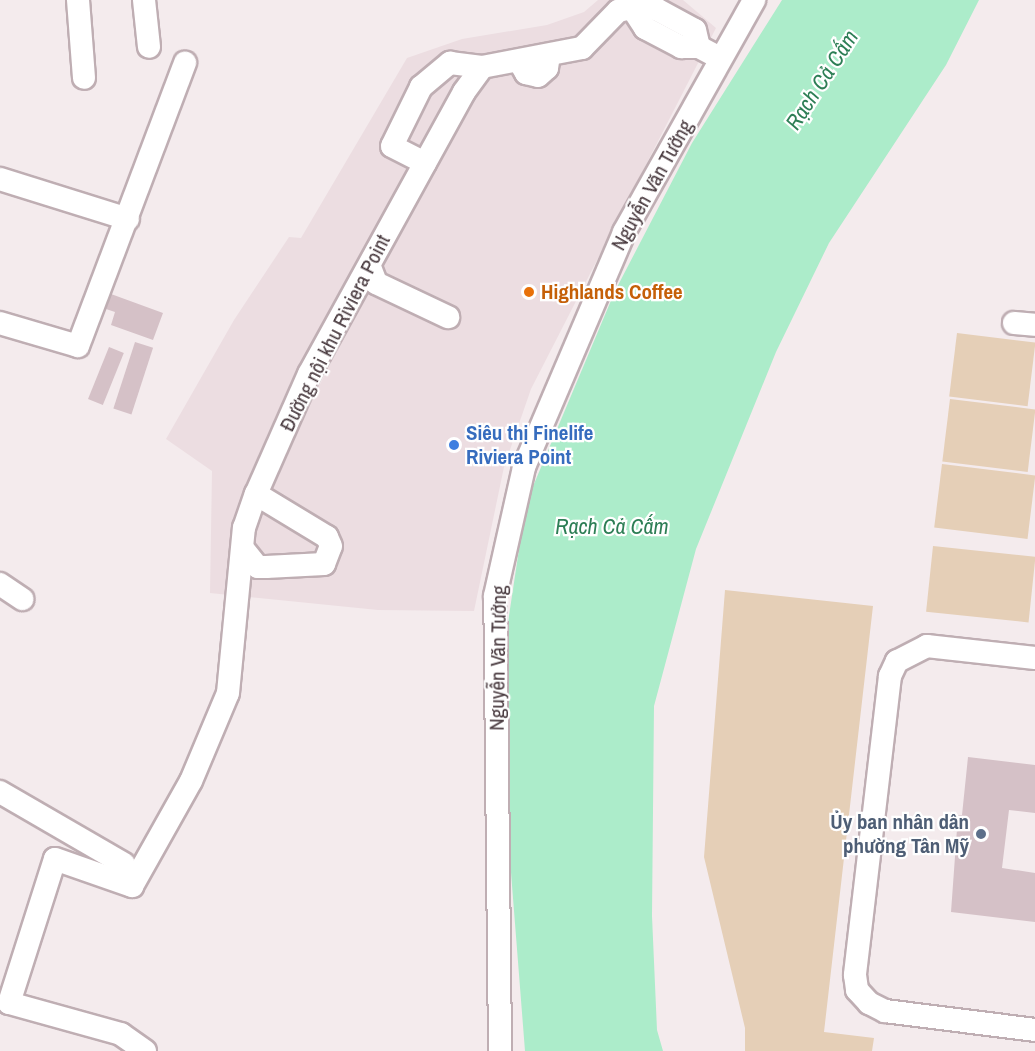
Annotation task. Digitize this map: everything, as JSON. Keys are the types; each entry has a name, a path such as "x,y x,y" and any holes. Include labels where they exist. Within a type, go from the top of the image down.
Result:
{"street":[{"path":"78,0 84,78"},
{"path":"144,0 149,47"},
{"name":"Nguyễn Văn Tưởng","path":"499,1050 497,584 524,467 550,399 624,232 754,0"},
{"path":"425,163 392,146 421,87 450,63 482,67 582,48 618,11 632,8 645,28 681,47 699,47 722,59"},
{"path":"0,323 78,346 128,219 185,63"},
{"name":"Đường nội khu Riviera Point","path":"145,1051 121,1034 9,1003 55,859 132,886 191,781 228,693 244,550 244,528 256,494 309,374 370,267 464,92 482,67"},
{"path":"0,178 128,219"},
{"path":"370,267 376,283 448,317"},
{"path":"244,550 258,567 266,567 324,564 331,546 327,537 256,494"},
{"path":"0,584 22,599"},
{"path":"1035,658 927,646 897,661 890,676 855,975 857,990 869,1003 885,1011 1035,1030"},
{"path":"0,792 124,864"}],"shaded area":[{"path":"598,0 683,0 716,28 531,389 504,467 474,611 378,610 210,593 212,471 166,439 234,320 289,237 301,238 407,58 462,39 547,25 584,12"},
{"path":"957,333 1035,343 1028,406 949,397"},
{"path":"950,399 1035,409 1028,472 942,462"},
{"path":"942,464 1035,475 1027,539 934,528"},
{"path":"933,546 1035,557 1029,622 926,612"},
{"path":"725,590 873,606 824,1032 874,1038 872,1051 745,1051 745,1028 704,857"}],"water":[{"name":"Rạch Cả Cấm","path":"782,0 979,0 946,65 829,243 776,352 696,549 654,706 652,916 657,1030 663,1051 525,1051 509,847 502,662 526,503 615,291 692,143"}],"building":[{"path":"111,294 163,313 153,340 111,325 115,312 106,309"},
{"path":"135,342 153,348 131,414 113,409"},
{"path":"109,347 124,353 103,405 88,399"},
{"name":"Ủy ban nhân dân phường Tân Mỹ","path":"968,757 1035,765 1035,813 1009,810 1002,868 1035,873 1035,922 951,912 958,815 962,815"}],"place":[{"name":"Highlands Coffee","path":"529,292"},
{"name":"Siêu thị Finelife Riviera Point","path":"454,445"},
{"name":"Ủy ban nhân dân phường Tân Mỹ","path":"981,834"}]}
